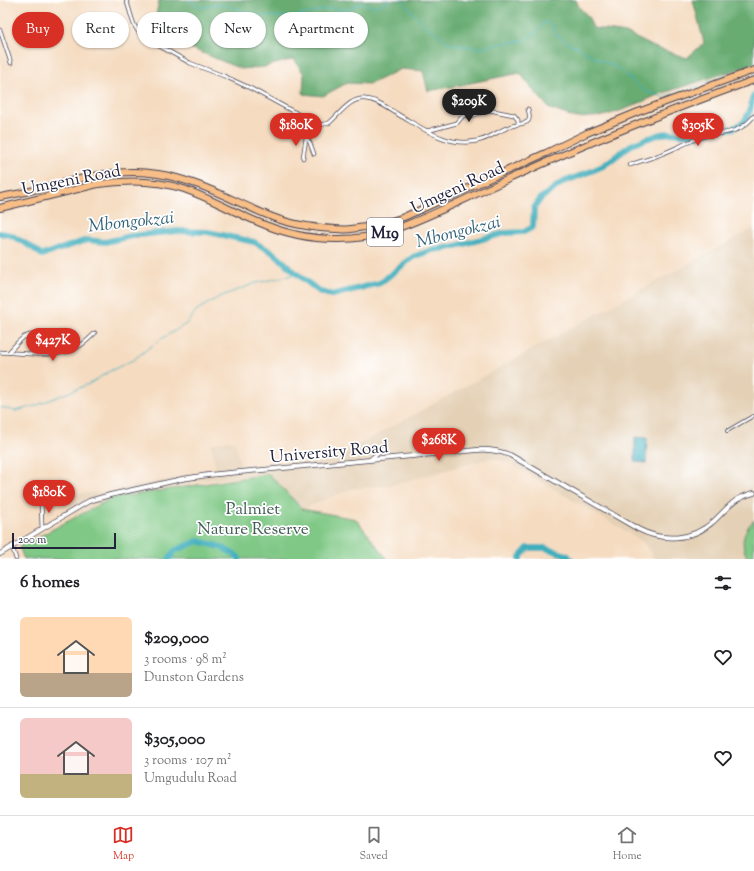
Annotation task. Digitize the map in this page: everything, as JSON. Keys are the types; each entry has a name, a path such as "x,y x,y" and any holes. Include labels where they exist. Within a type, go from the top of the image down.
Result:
{"highway":[{"name":"Umgeni Road","path":"0,198 92,176 119,172 139,172 157,174 193,182 266,215 286,222 323,229 349,230 367,227 404,217 587,133 638,112 754,70"},
{"name":"Umgeni Road","path":"0,208 98,184 144,181 183,189 257,222 277,230 296,235 336,239 370,236 405,226 591,142 637,123 754,80"}],"street":[{"path":"126,0 135,28 143,37 190,63 250,88 313,122 321,124 329,123 353,101 367,99 383,105 427,131 444,139 468,142 488,138 508,127 528,122 530,117 528,109"},
{"path":"0,30 11,63"},
{"path":"427,131 457,123 465,114 472,116 488,110 514,115 518,120 518,124"},
{"path":"295,112 314,154"},
{"path":"630,165 658,156 699,138 738,130 746,125 754,116"},
{"path":"302,158 306,138"},
{"path":"9,352 24,337 34,335 51,335 64,332"},
{"path":"0,352 44,355 59,354 77,348 95,333"},
{"path":"727,431 753,416"},
{"path":"370,460 383,449"},
{"name":"University Road","path":"0,554 89,501 110,495 196,477 486,449 510,454 638,529 665,538 685,536 701,530 711,524 734,502 743,496 754,493"},
{"path":"41,500 42,528"},
{"path":"12,546 16,559"}],"shaded area":[{"path":"754,228 754,559 655,559 642,541 508,462 490,458 392,485 351,489 300,510 268,474 189,482 112,498 74,515 72,494 106,492 183,476 217,473 211,444 229,440 235,442 241,468 340,459 349,450"}],"green space":[{"path":"159,0 576,0 579,7 588,16 593,28 626,33 654,47 687,58 704,43 693,0 754,0 754,64 660,94 626,109 604,116 576,118 550,109 520,73 428,91 423,71 401,69 370,84 347,83 323,96 303,94 304,74 294,59 264,67 241,69 191,48 202,48 202,12 157,12"},
{"name":"Palmiet Nature Reserve","path":"269,474 302,509 356,519 387,559 24,559 19,547 112,498"},
{"path":"754,520 754,559 748,559 745,554 743,543 747,529"}],"water":[{"path":"635,437 647,438 646,463 635,462"}],"waterway":[{"path":"188,0 201,8 212,5 226,5 253,14 290,17 334,8 346,10 361,3 370,6 382,5 390,0"},
{"path":"402,0 423,24 447,42 457,45 481,48 503,43 522,41 537,32 543,23 548,22 552,25 554,33 558,36 592,56 618,68 645,91 663,97 742,70 754,63"},
{"name":"Mbongokzai","path":"0,233 11,235 42,255 87,240 105,242 131,236 177,231 208,232 254,242 272,252 320,292 332,295 380,283 413,257 432,250 452,247 505,233 524,232 533,227 534,208 541,198 563,182 603,166 631,145 661,134 671,133 694,136 704,134 714,127 729,129 734,128 744,122 750,111 754,96"},
{"path":"0,407 15,411 35,406 89,384 110,371 133,360 158,341 186,324 197,310 219,297 256,283 297,274"},
{"path":"169,559 174,551 198,541 221,547 237,556 239,559"},
{"path":"520,559 528,548 545,548 567,555 571,559"}]}
